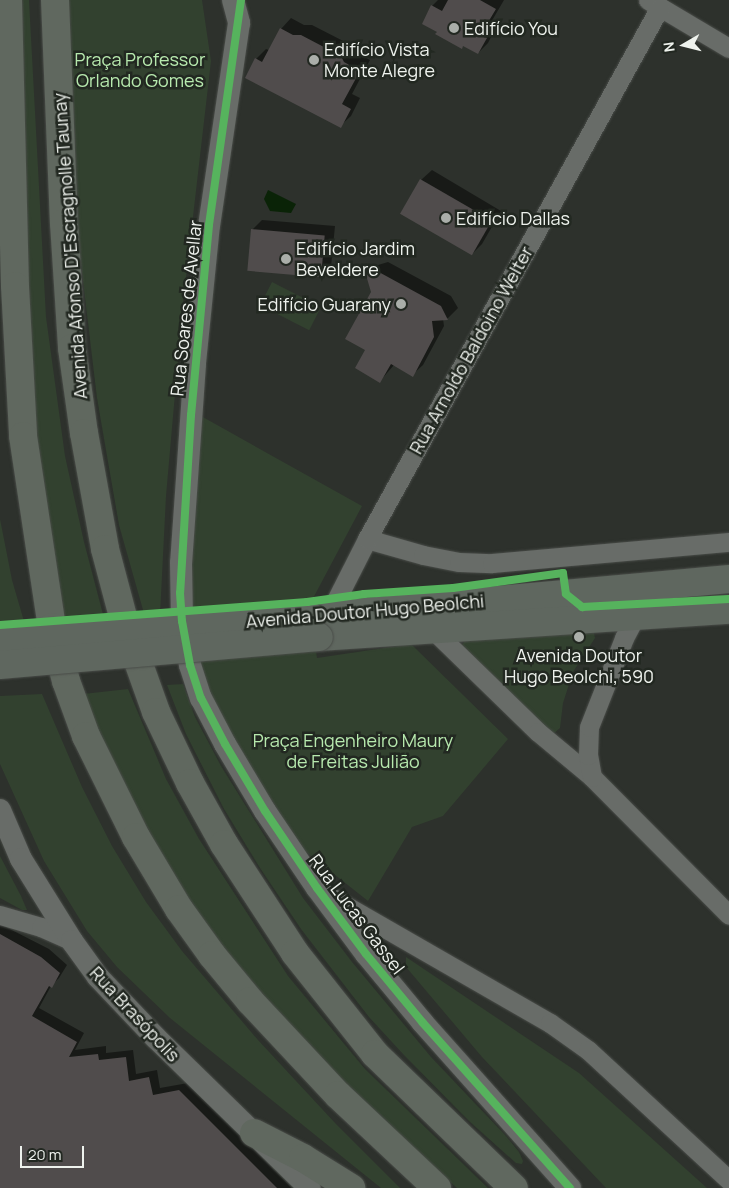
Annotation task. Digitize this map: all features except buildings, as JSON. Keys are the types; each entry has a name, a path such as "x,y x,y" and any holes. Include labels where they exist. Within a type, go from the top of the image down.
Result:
{"highway":[{"path":"8,0 15,286 23,436 52,627 66,681 86,736 136,838 179,910 212,955 250,1001 338,1095 437,1188"},
{"name":"Avenida Afonso D'Escragnolle Taunay","path":"56,0 64,223 72,348 84,433 105,550 126,628 156,712 190,783 224,844 295,952 375,1054 514,1188"},
{"path":"254,1132 303,1158 351,1188"}],"main road":[{"name":"Avenida Doutor Hugo Beolchi","path":"0,665 319,624 729,579"},
{"path":"636,614 642,605 660,592 729,585"},
{"name":"Avenida Doutor Hugo Beolchi","path":"0,638 319,624 431,628 636,614 729,610"}],"street":[{"path":"233,0 239,24"},
{"name":"Rua Soares de Avellar","path":"182,621 181,563 195,364 209,225 241,0"},
{"path":"654,3 729,48"},
{"name":"Rua Arnoldo Baldoino Welter","path":"319,624 367,539 654,3"},
{"path":"367,539 423,555 459,562 492,562 729,542"},
{"path":"592,777 588,755 589,727 624,638 636,614"},
{"name":"Rua Lucas Gassel","path":"182,621 190,665 209,713 265,810 317,888 366,954 423,1023 570,1188"},
{"path":"431,628 538,732 592,777 729,916"},
{"name":"Rua Brasópolis","path":"0,810 20,859 72,941 98,977 155,1038 310,1188"},
{"path":"317,888 550,1023 588,1050 729,1180"},
{"path":"0,915 42,927 72,941"}],"green space":[{"path":"13,0 29,0 46,317 65,456 84,542 105,622 58,628 41,536"},
{"name":"Praça Professor Orlando Gomes","path":"68,0 202,0 211,61 183,303 166,496 160,616 145,617 119,525 97,398 79,247"},
{"path":"272,282 321,307 309,330 260,305"},
{"name":"Praça Engenheiro Maury de Freitas Julião","path":"201,416 362,506 310,604 317,658 411,644 508,739 443,816 412,827 368,901 301,848 237,749 204,684 190,624 188,573"},
{"path":"0,519 12,580 26,628 0,629"},
{"path":"593,628 595,638 573,672 563,703 560,728 552,735 462,645 466,639"},
{"path":"183,684 195,717 221,766 303,898 352,962 431,1057 506,1136 519,1152 523,1161 522,1164 516,1163 469,1121 403,1054 369,1017 301,929 260,868 224,809 186,734 167,685"},
{"path":"128,689 166,779 199,839 288,976 365,1069 488,1188 457,1188 374,1114 248,981 180,890 109,759 83,694"},
{"path":"42,694 82,787 112,846 146,902 182,951 258,1040 336,1124 400,1188 381,1188 170,1018 117,967 87,931 44,861 0,764 0,696"},
{"path":"0,856 27,910 22,910 0,898"},
{"path":"406,957 579,1073 707,1188 606,1188 482,1057 406,967"}],"shaded area":[{"path":"268,190 296,204 291,213 270,211 264,199"}],"railway":[{"path":"0,662 324,632"},
{"path":"0,673 107,665 325,643"}],"cycle path":[{"path":"241,0 209,225 191,415 180,593 182,621 190,665 201,698 225,744 265,811 317,888 366,954 423,1023 570,1188"},
{"path":"0,625 307,602 364,594 453,588 563,573 566,594 582,607 729,599"}],"place":[{"name":"Edifício You","path":"454,28"},
{"name":"Edifício Vista Monte Alegre","path":"314,60"},
{"name":"Edifício Dallas","path":"446,218"},
{"name":"Edifício Jardim Beveldere","path":"286,259"},
{"name":"Edifício Guarany","path":"401,304"},
{"name":"Avenida Doutor Hugo Beolchi, 590","path":"579,637"}]}
